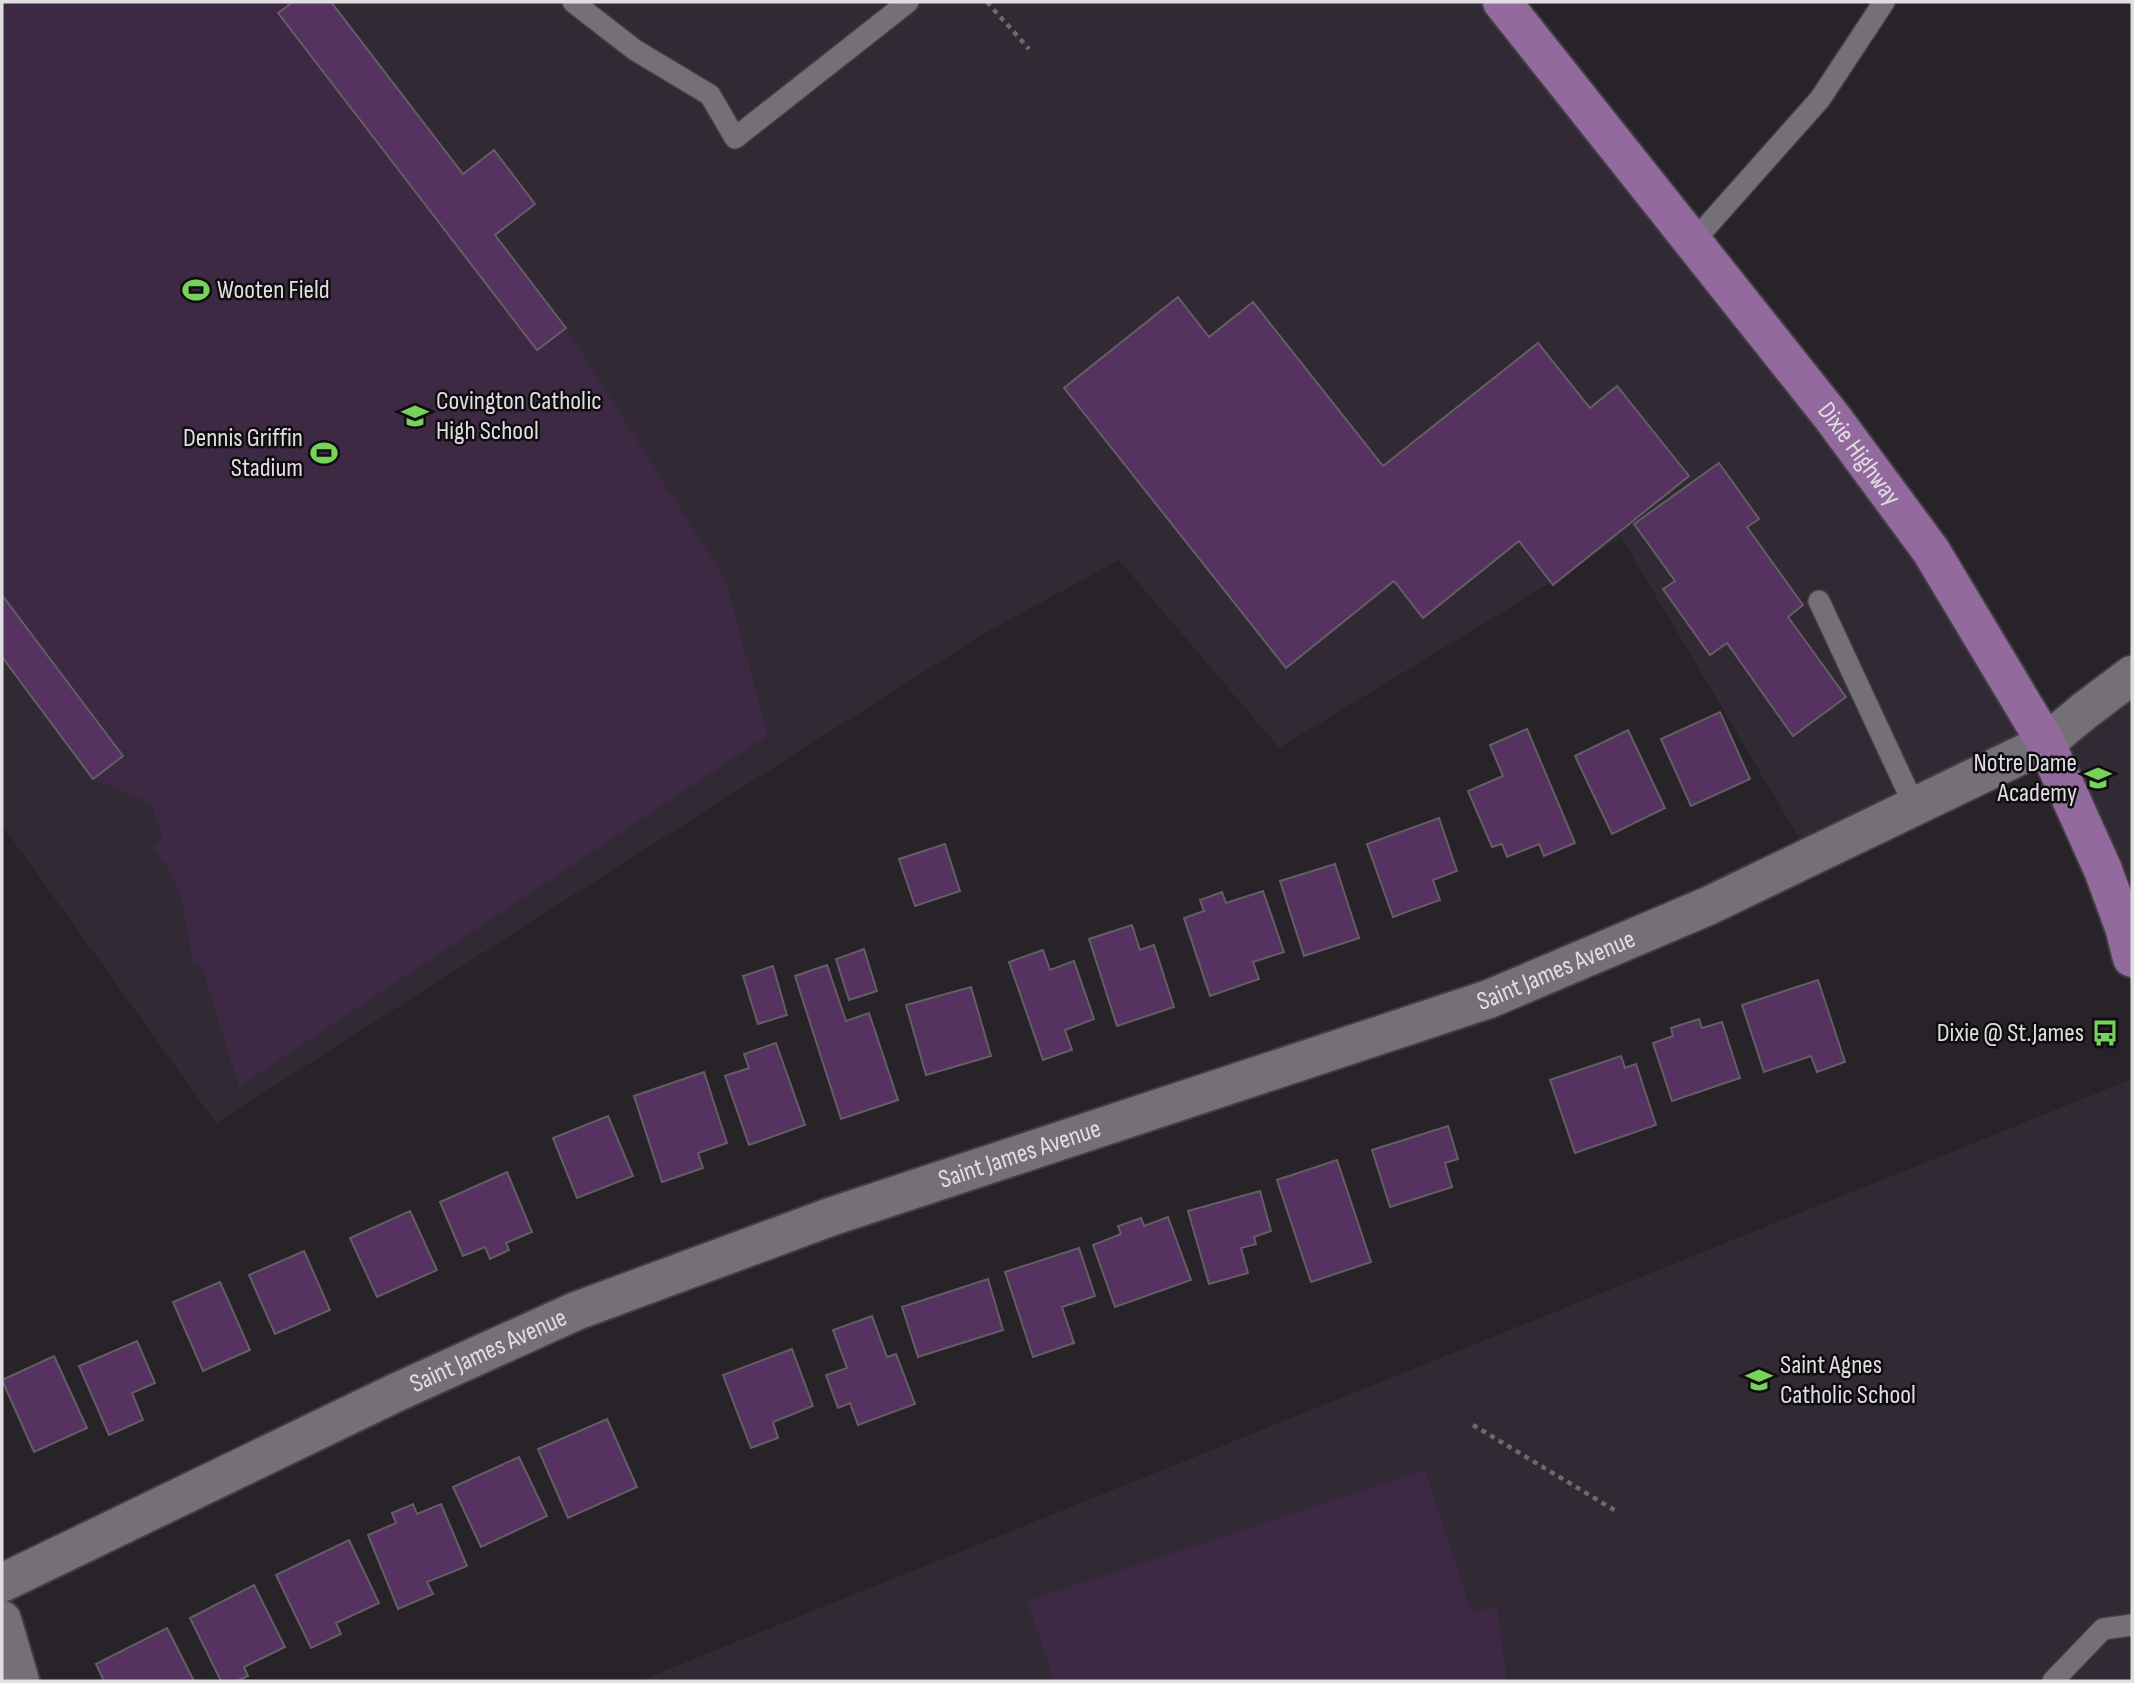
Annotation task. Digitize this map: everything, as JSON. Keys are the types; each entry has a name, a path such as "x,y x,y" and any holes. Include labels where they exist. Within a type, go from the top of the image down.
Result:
{"main road":[{"name":"Dixie Highway","path":"1502,2 1832,417 1931,551 2046,743 2103,870 2132,958"}],"street":[{"name":"Saint James Avenue","path":"2,1583 395,1393 576,1311 830,1217 1489,999 1707,906 2046,743 2132,675"},
{"path":"2,1620 20,1681"}],"lane":[{"path":"573,2 635,50 710,95 735,138 908,2"},
{"path":"1693,242 1820,99 1874,21 1884,2"},
{"path":"1819,601 1915,807"},
{"path":"2053,1681 2103,1629 2132,1625"}],"path":[{"path":"987,2 1028,49"},
{"path":"1473,1425 1616,1511"}],"shaded area":[{"path":"2,2 1502,2 1832,417 2046,742 2132,675 2132,924 2046,743 1810,857 1621,537 1279,748 1119,560 980,636 216,1123 2,825"},
{"name":"Dennis Griffin Stadium","path":"2,2 331,2 463,173 494,150 535,204 495,235 566,328 725,579 768,735 239,1087 201,964 194,965 182,902 174,877 152,847 162,839 152,804 93,779 2,657"},
{"name":"Saint Agnes Catholic School","path":"2132,1079 2132,1681 639,1681"},
{"path":"1425,1470 1471,1611 1497,1608 1507,1681 1054,1681 1027,1601"}],"building":[{"path":"293,2 331,2 463,174 494,150 535,204 495,235 566,328 537,350 278,13"},
{"path":"1178,297 1209,337 1253,302 1383,466 1538,343 1590,408 1617,386 1689,476 1553,585 1519,541 1423,618 1394,581 1286,668 1064,388"},
{"path":"1719,463 1759,519 1747,527 1803,605 1788,617 1846,697 1793,736 1727,643 1710,655 1663,589 1675,581 1634,524"},
{"path":"2,595 123,756 93,779 2,657"},
{"path":"1720,712 1750,779 1691,806 1661,739"},
{"path":"1527,729 1575,843 1544,856 1539,844 1507,857 1502,844 1492,847 1468,791 1503,776 1490,745"},
{"path":"1628,730 1665,808 1612,834 1575,756"},
{"path":"1439,818 1457,871 1433,880 1440,900 1393,917 1367,844"},
{"path":"945,844 960,891 915,906 899,859"},
{"path":"1335,864 1359,938 1304,956 1280,881"},
{"path":"1263,891 1284,952 1253,962 1259,979 1210,996 1184,918 1204,911 1200,900 1222,892 1226,903"},
{"path":"1132,925 1140,950 1154,945 1174,1007 1117,1026 1089,939"},
{"path":"864,949 877,991 849,1000 836,959"},
{"path":"1043,950 1050,970 1074,961 1094,1019 1065,1030 1072,1050 1043,1060 1009,962"},
{"path":"827,965 846,1021 869,1013 898,1100 841,1119 795,976"},
{"path":"773,966 787,1015 758,1024 743,976"},
{"path":"1818,980 1845,1062 1817,1072 1811,1056 1764,1072 1742,1005"},
{"path":"971,987 991,1056 926,1075 906,1005"},
{"path":"1699,1019 1702,1028 1722,1022 1740,1078 1672,1101 1653,1043 1673,1036 1671,1028"},
{"path":"776,1043 805,1125 749,1145 725,1076 749,1068 744,1054"},
{"path":"1621,1056 1625,1068 1636,1064 1656,1125 1575,1153 1550,1080"},
{"path":"704,1072 727,1143 698,1153 703,1168 662,1182 634,1096"},
{"path":"608,1116 633,1176 577,1198 553,1138"},
{"path":"1448,1126 1458,1159 1445,1163 1452,1187 1390,1207 1372,1150"},
{"path":"1337,1160 1371,1262 1311,1282 1277,1180"},
{"path":"507,1172 532,1232 506,1243 509,1250 490,1259 485,1247 463,1256 440,1202"},
{"path":"1260,1191 1271,1231 1254,1237 1256,1244 1241,1248 1248,1273 1209,1284 1188,1211"},
{"path":"410,1211 437,1270 377,1297 350,1238"},
{"path":"1168,1217 1191,1280 1115,1307 1093,1245 1121,1234 1118,1226 1141,1218 1144,1226"},
{"path":"1079,1248 1095,1296 1062,1307 1074,1343 1033,1357 1005,1272"},
{"path":"304,1251 330,1310 275,1334 249,1275"},
{"path":"988,1279 1003,1330 918,1357 902,1307"},
{"path":"220,1282 250,1350 203,1371 173,1302"},
{"path":"872,1316 887,1357 896,1354 915,1404 858,1425 850,1403 838,1408 826,1375 847,1368 833,1330"},
{"path":"137,1341 155,1383 132,1393 143,1420 109,1435 79,1366"},
{"path":"792,1349 813,1406 773,1422 778,1438 751,1448 723,1375"},
{"path":"54,1356 87,1428 34,1452 2,1380"},
{"path":"607,1419 637,1487 568,1518 538,1449"},
{"path":"519,1457 547,1516 481,1547 453,1487"},
{"path":"413,1504 417,1514 441,1504 467,1566 427,1582 433,1594 398,1609 368,1535 396,1523 392,1513"},
{"path":"349,1540 379,1603 336,1623 341,1634 311,1648 276,1575"},
{"path":"254,1585 285,1647 244,1667 248,1676 237,1681 221,1681 190,1618"},
{"path":"167,1628 194,1681 104,1681 96,1664"}],"place":[{"name":"Wooten Field","path":"196,290"},
{"name":"Covington Catholic High School","path":"415,416"},
{"name":"Dennis Griffin Stadium","path":"324,453"},
{"name":"Notre Dame Academy","path":"2098,778"},
{"name":"Dixie @ St.James","path":"2105,1033"},
{"name":"Saint Agnes Catholic School","path":"1759,1380"}]}
